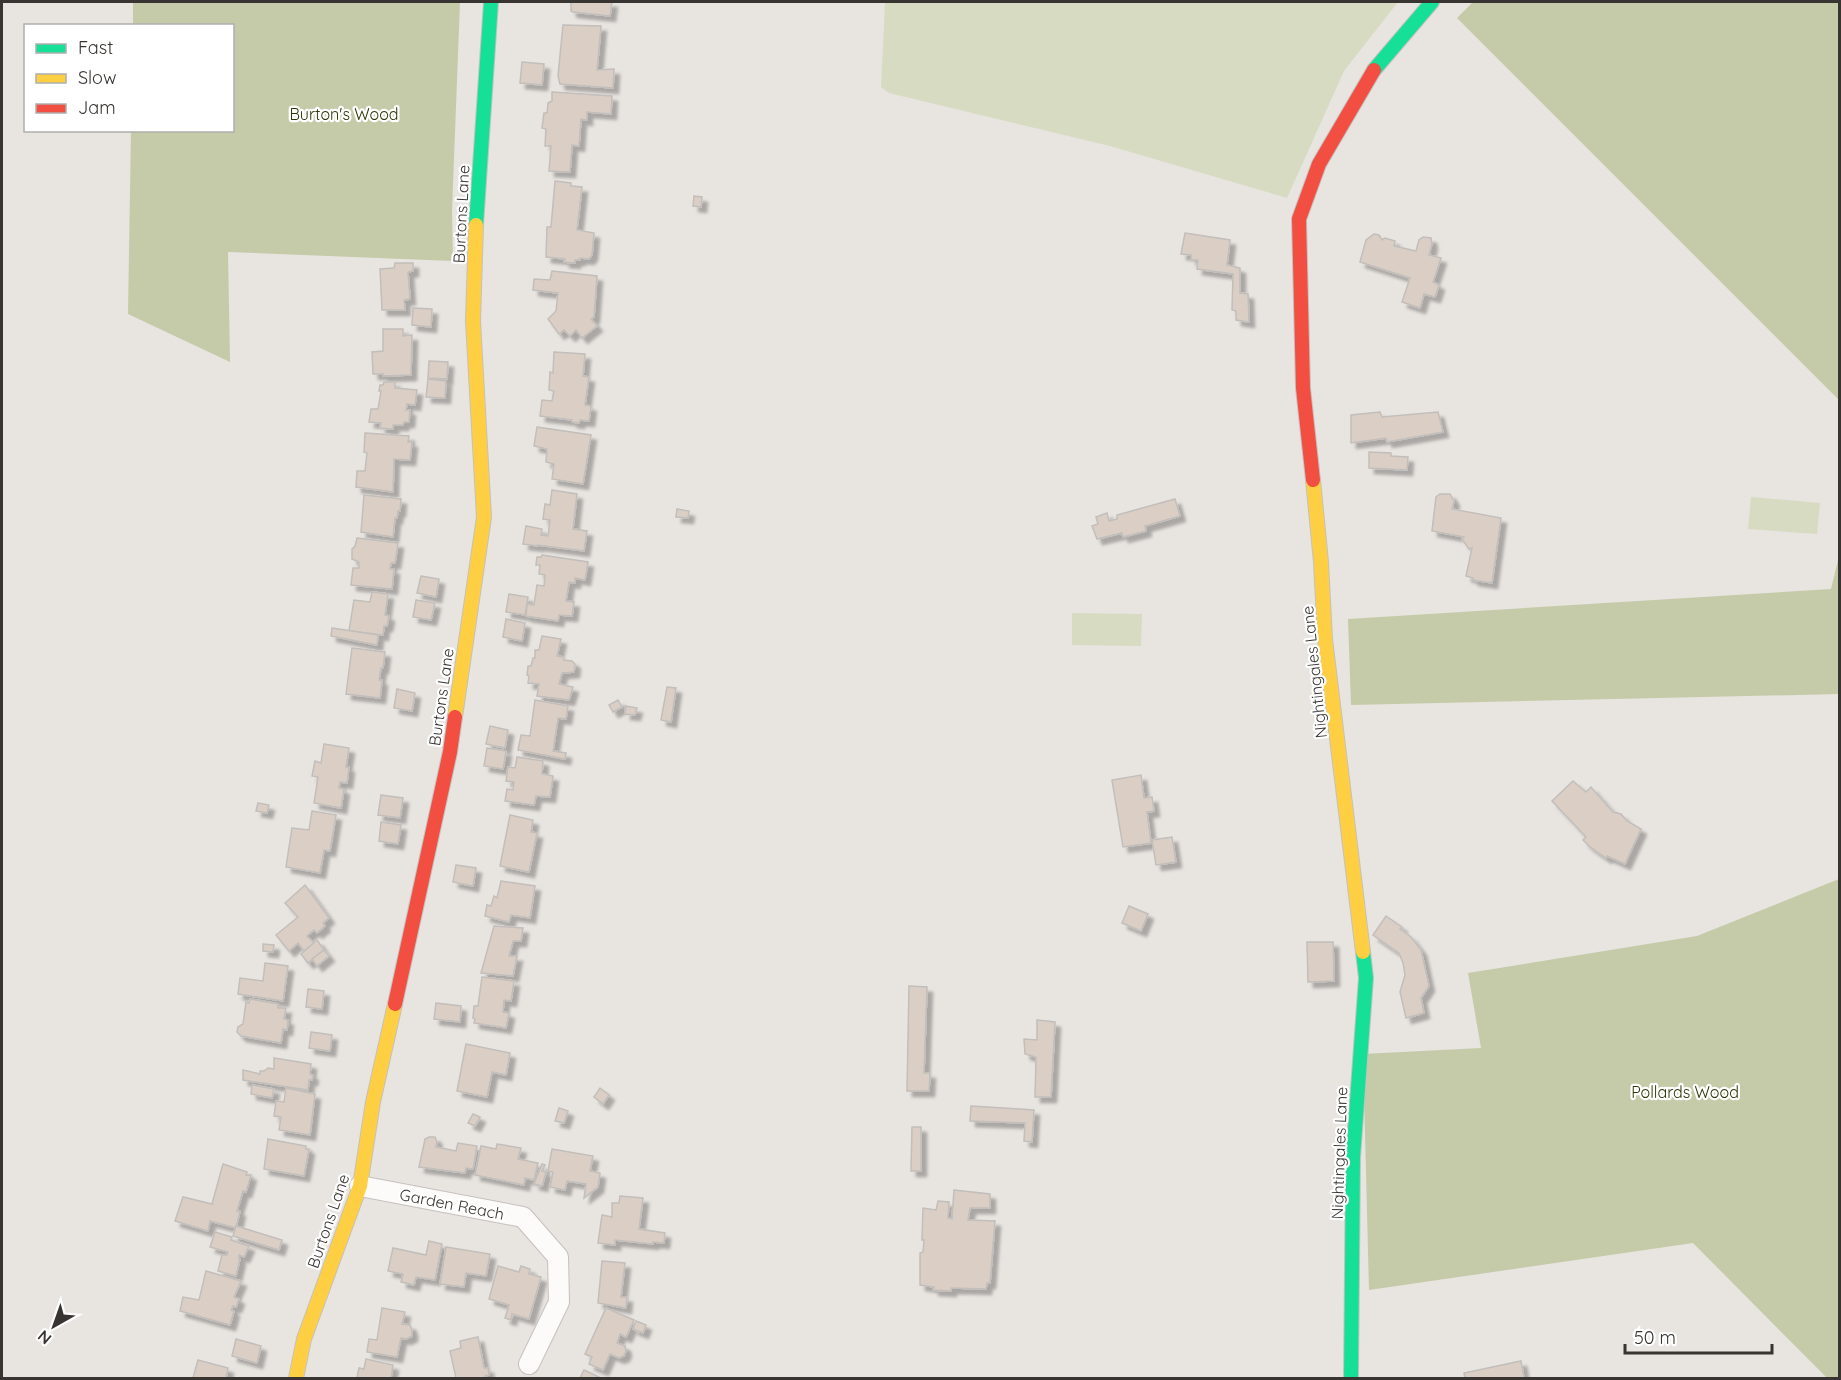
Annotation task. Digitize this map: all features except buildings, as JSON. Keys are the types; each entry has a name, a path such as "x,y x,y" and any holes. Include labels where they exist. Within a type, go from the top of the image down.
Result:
{"main road":[{"name":"Burtons Lane","path":"296,1378 304,1339 360,1186 373,1102 450,752 484,517 474,321 476,221 491,2"},
{"name":"Nightingales Lane","path":"1352,1378 1353,1157 1366,978 1325,639 1321,562 1304,388 1299,219 1319,164 1373,71 1432,2"}],"street":[{"name":"Garden Reach","path":"360,1186 523,1217 558,1257 559,1302 529,1364"}],"green space":[{"name":"Burton's Wood","path":"133,2 460,2 452,211 453,261 228,252 230,362 128,314 131,132 234,132 234,24 133,24"},
{"path":"885,2 1398,2 1344,71 1287,198 1110,146 889,93 881,87"},
{"path":"1473,2 1839,2 1839,400 1457,18"},
{"path":"1751,497 1820,503 1817,534 1748,529"},
{"path":"1839,556 1839,694 1351,705 1348,619 1831,589"},
{"path":"1072,613 1142,614 1141,646 1072,645"},
{"name":"Pollards Wood","path":"1839,879 1839,1378 1827,1378 1693,1243 1369,1290 1363,1054 1481,1048 1468,973 1697,936"}],"traffic: fast":[{"path":"476,225 491,2"},
{"path":"1374,70 1432,2"},
{"path":"1351,1378 1353,1157 1366,978 1363,952"}],"traffic: slow":[{"path":"455,717 484,517 473,321 476,225"},
{"path":"1313,480 1321,562 1325,639 1363,952"},
{"path":"296,1378 304,1339 360,1186 373,1102 395,1004"}],"traffic: jam":[{"path":"1313,480 1303,388 1299,219 1319,164 1374,70"},
{"path":"395,1004 450,752 455,717"}]}
